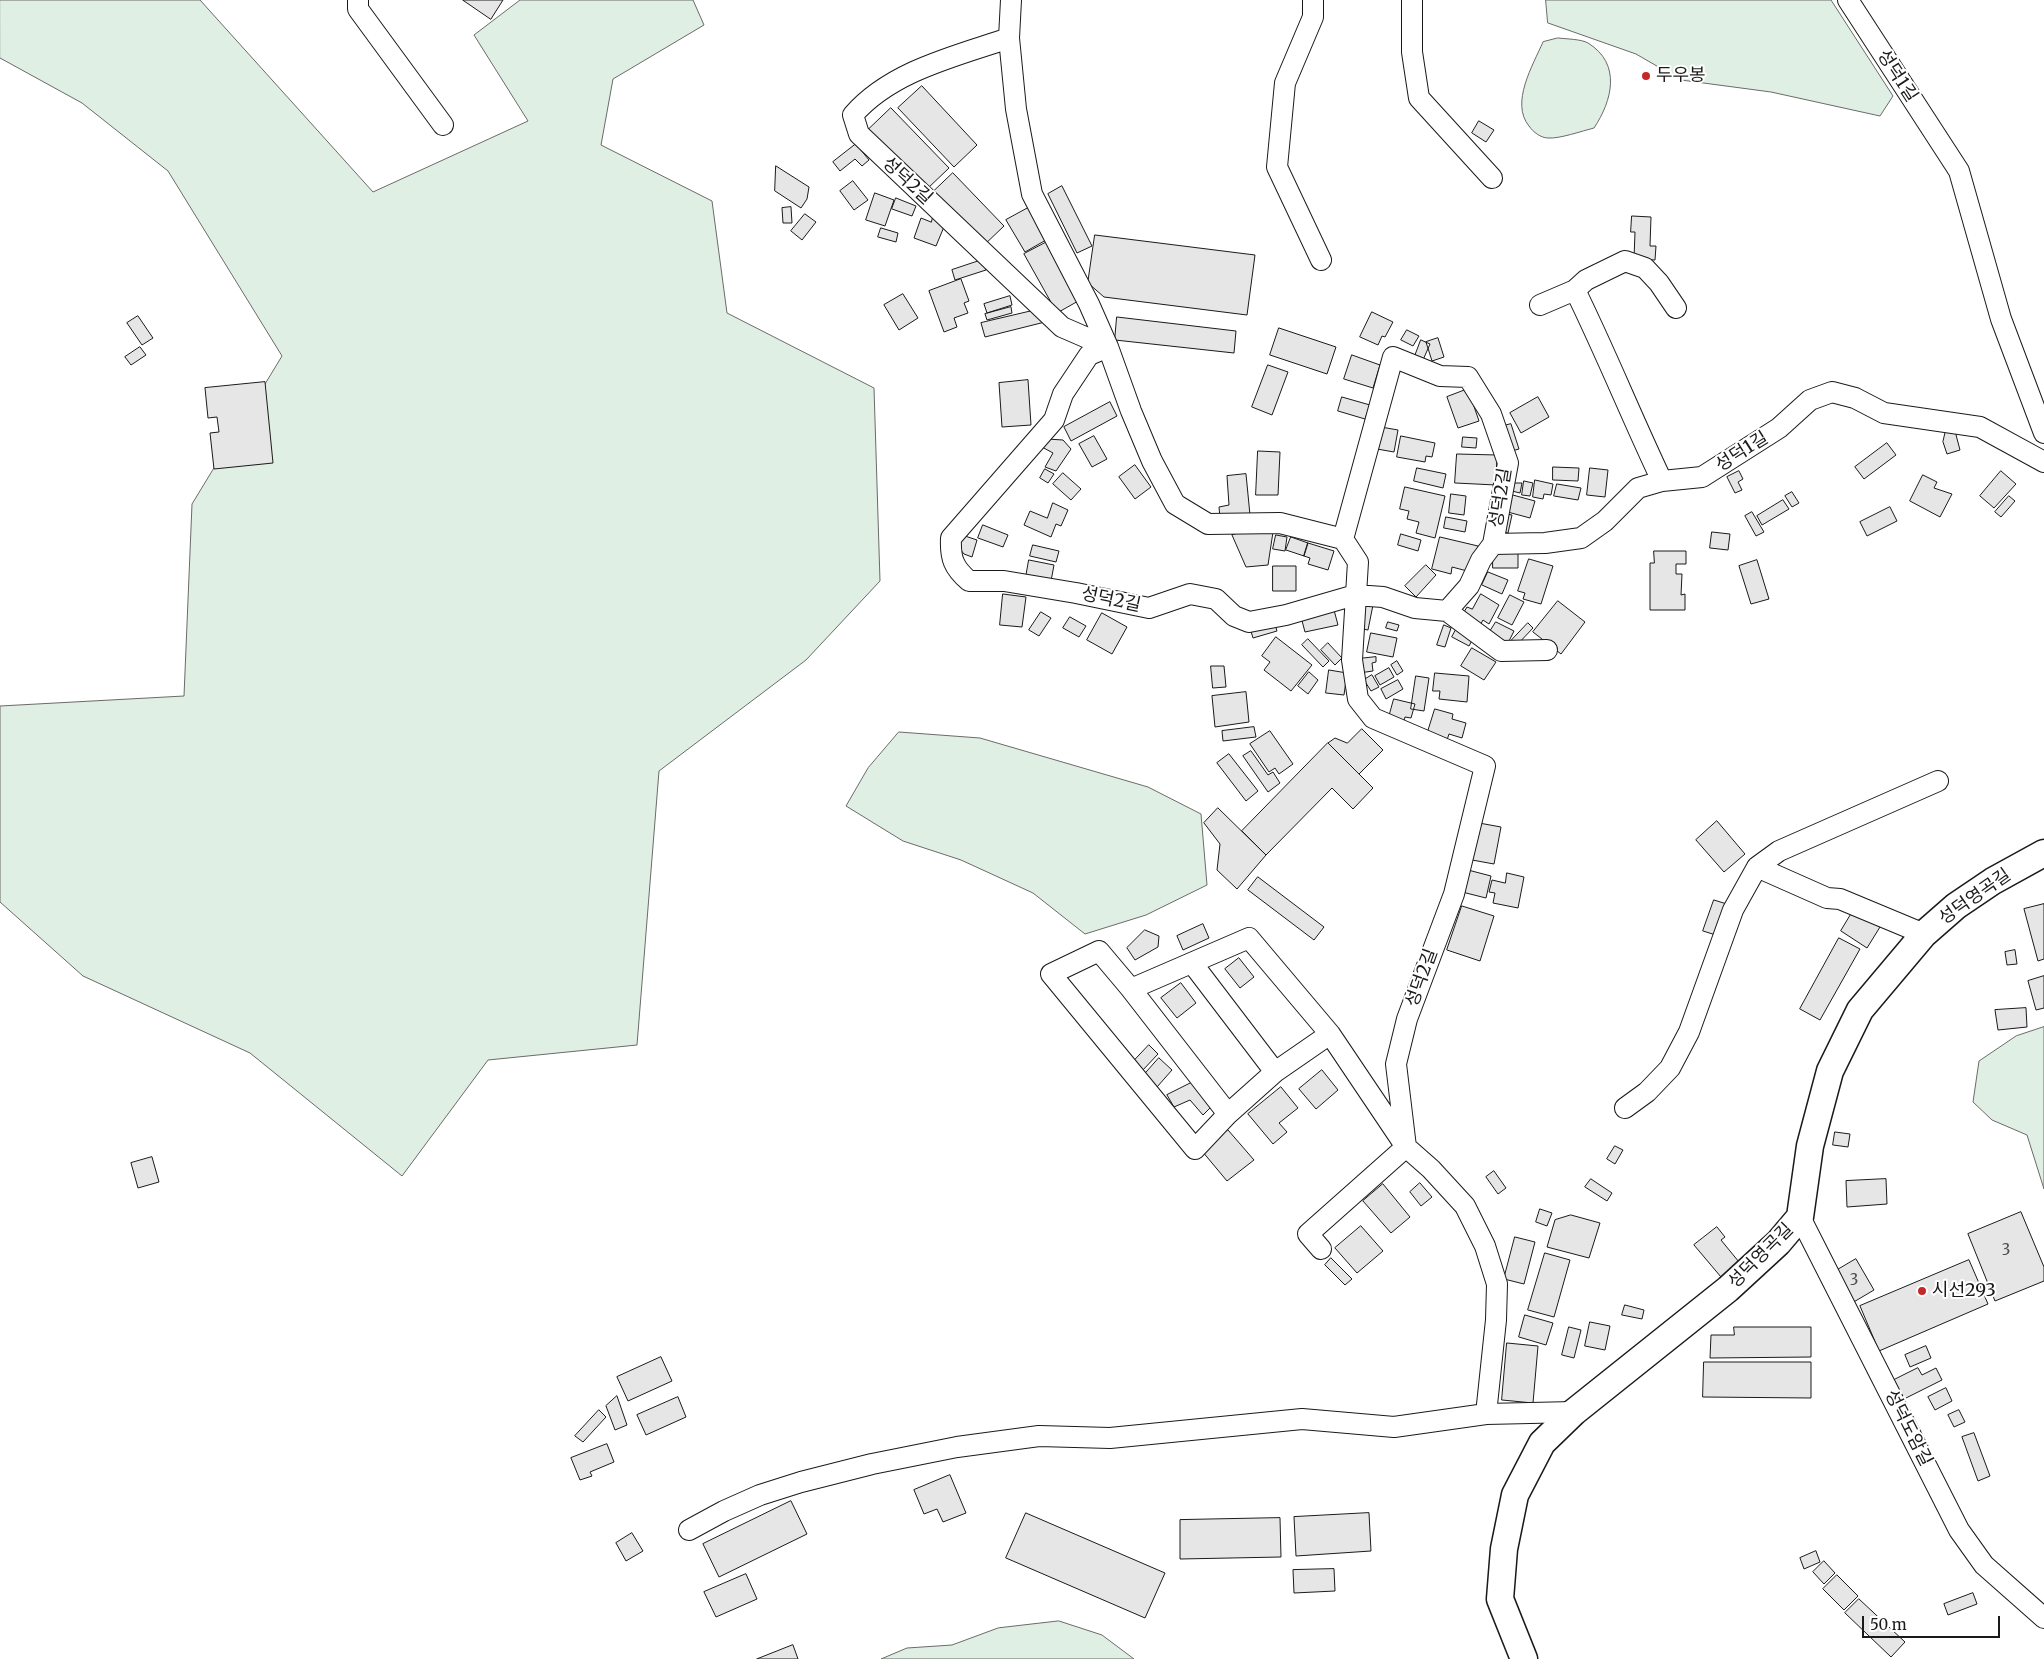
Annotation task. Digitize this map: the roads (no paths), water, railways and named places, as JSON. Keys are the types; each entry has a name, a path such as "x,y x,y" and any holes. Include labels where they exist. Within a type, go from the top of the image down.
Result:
{"main road":[{"name":"성덕영곡길","path":"1524,1659 1500,1599 1504,1549 1515,1495 1542,1442 1574,1412 1728,1290 1778,1244 1800,1217 1810,1146 1830,1071 1860,1010 1924,934 1956,906 1993,881 2044,853"}],"street":[{"path":"358,0 358,9 444,125"},
{"path":"1010,0 1009,38 1016,109 1032,194 1108,347 1130,411 1152,461 1175,504 1208,524 1280,523 1343,539"},
{"path":"1313,0 1313,17 1285,83 1277,167 1321,260"},
{"path":"1412,0 1412,52 1419,98 1492,178"},
{"name":"성덕1길","path":"1848,0 1959,171 2001,319 2044,433"},
{"name":"성덕2길","path":"1009,38 943,61 894,82 864,101 853,115 859,134 1062,327 1108,347"},
{"path":"1540,305 1574,290 1586,280 1625,261 1645,268 1659,283 1676,308"},
{"path":"1574,290 1604,348 1619,388 1662,481"},
{"name":"성덕2길","path":"1108,347 1089,355 1063,394 1054,420 951,538 950,557 957,571 969,581 1004,581 1149,608 1190,594 1216,599 1234,616 1248,622 1286,615 1355,595 1383,597 1415,608 1447,610 1469,586 1481,560 1493,544 1508,463 1491,414 1468,377 1440,376 1393,357 1343,539 1358,562 1355,595 1352,660 1358,699 1373,718 1485,766 1454,894 1407,1019 1396,1064 1406,1147"},
{"name":"성덕1길","path":"1493,544 1545,543 1581,538 1605,521 1638,488 1662,481 1702,477 1779,428 1810,400 1832,392 1855,398 1884,413 1980,427 2044,462"},
{"path":"1447,610 1501,651 1547,650"},
{"path":"1625,1108 1647,1092 1670,1068 1689,1032 1733,910 1757,866 1779,851 1938,781"},
{"path":"1757,866 1827,898 1840,899 1924,934"},
{"path":"1132,989 1249,938 1330,1034 1406,1147 1431,1168 1465,1206 1485,1246 1497,1284 1496,1320 1486,1414"},
{"path":"1228,1114 1132,989 1099,951 1051,974 1195,1149 1228,1114 1275,1072 1330,1034"},
{"path":"1192,963 1275,1072"},
{"path":"1321,1249 1308,1234 1406,1147"},
{"name":"성덕도암길","path":"1800,1217 1959,1530 1984,1565 2044,1618"},
{"path":"690,1530 724,1510 760,1495 801,1482 872,1464 957,1447 1038,1436 1110,1438 1302,1419 1394,1427 1486,1414 1574,1412"}],"place":[{"name":"두우봉","path":"1646,76"},
{"name":"시선293","path":"1922,1291"}]}
